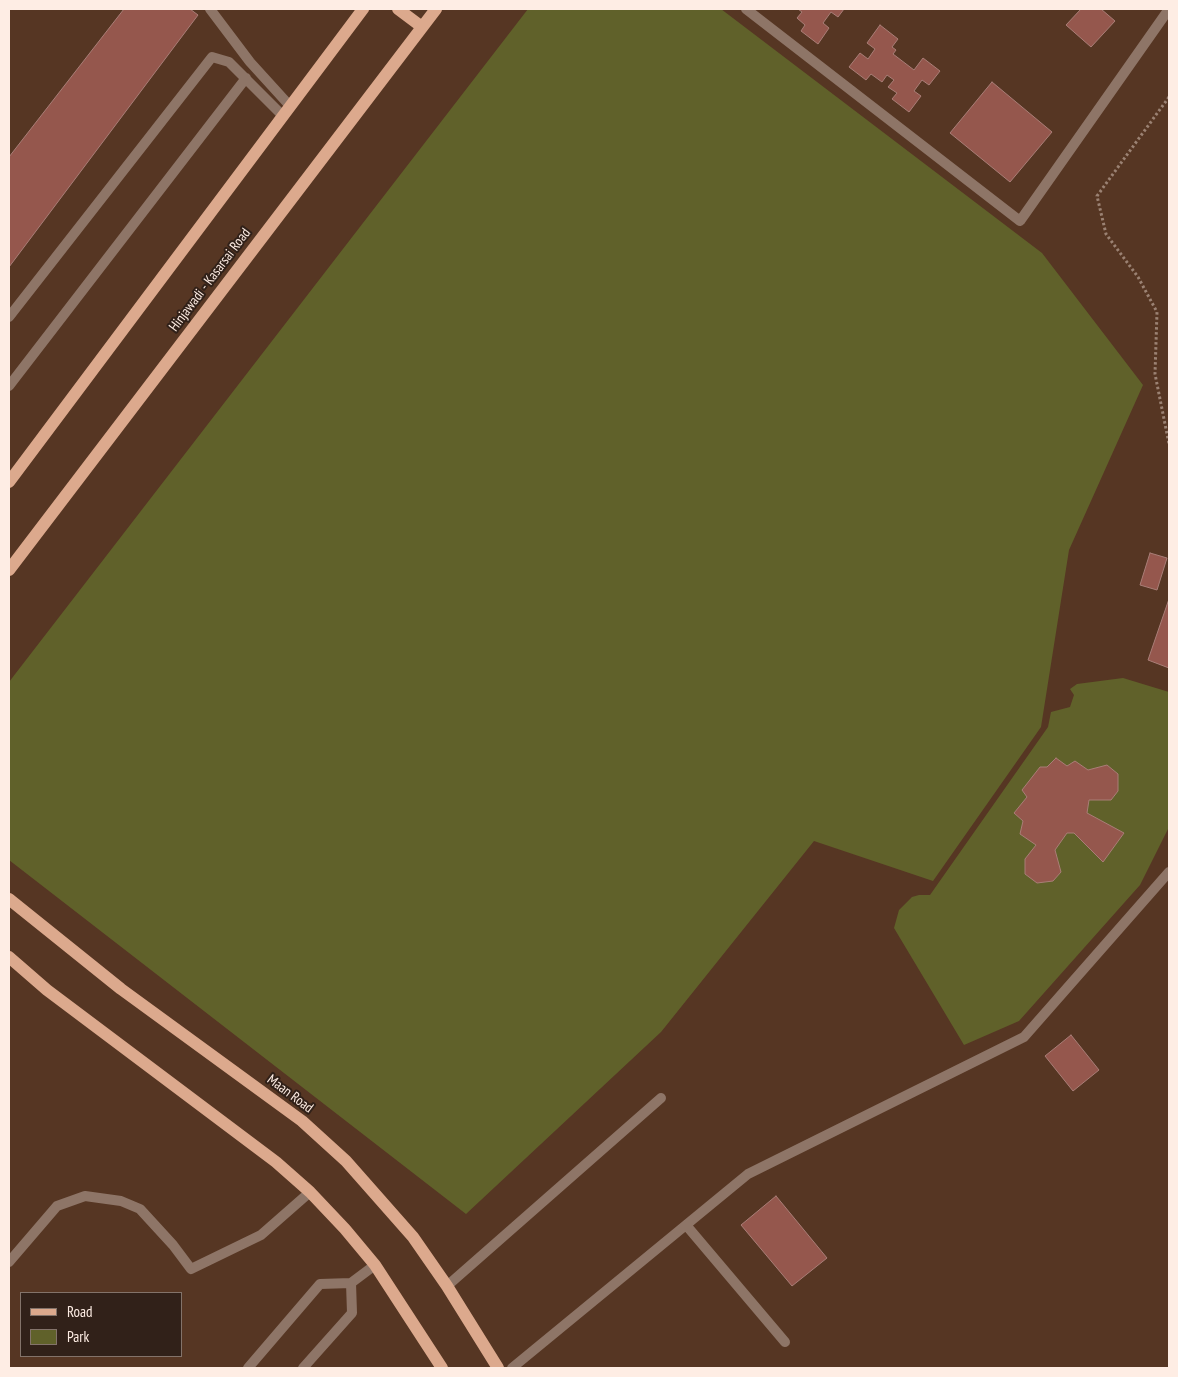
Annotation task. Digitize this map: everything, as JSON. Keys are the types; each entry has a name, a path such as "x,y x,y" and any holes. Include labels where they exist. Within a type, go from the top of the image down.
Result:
{"main road":[{"path":"9,482 363,9"},
{"path":"398,9 422,27"},
{"name":"Hinjawadi - Kasarsai Road","path":"9,570 436,9"},
{"name":"Maan Road","path":"9,899 121,990 302,1120 346,1161 413,1237 447,1286 498,1368"},
{"path":"9,957 47,990 276,1162 310,1192 375,1265 442,1368"}],"street":[{"path":"210,9 286,111"},
{"path":"746,9 1020,221 1169,9"},
{"path":"9,317 212,57 229,62 286,111"},
{"path":"9,386 246,78"},
{"path":"512,1368 748,1174 1024,1037 1169,872"},
{"path":"447,1286 662,1098"},
{"path":"9,1262 57,1206 84,1196 121,1201 140,1210 173,1245 191,1269 261,1235 310,1192"},
{"path":"686,1225 785,1342"},
{"path":"248,1368 320,1284 351,1283 375,1265"},
{"path":"303,1368 352,1313 351,1283"}],"path":[{"path":"1169,97 1097,196 1106,234 1138,277 1157,312 1155,374 1169,444"}],"green space":[{"path":"528,9 721,9 1042,253 1143,385 1069,550 1041,727 933,881 814,841 661,1032 466,1214 9,860 9,682"},
{"path":"1123,678 1169,692 1169,827 1140,885 1019,1021 964,1045 894,928 899,910 912,897 930,895 1048,727 1051,712 1070,707 1074,695 1070,689 1077,684"}],"building":[{"path":"124,9 190,9 198,15 9,267 9,157"},
{"path":"798,9 844,9 838,17 831,12 823,23 829,28 818,44 801,31 805,25 797,18 802,12"},
{"path":"1081,9 1101,9 1115,21 1091,47 1066,25"},
{"path":"880,25 898,39 892,47 896,50 893,54 914,70 923,58 940,71 929,85 922,80 914,91 921,96 909,112 892,99 897,93 888,87 894,80 887,75 882,82 871,74 866,80 849,67 860,53 868,59 875,49 867,43"},
{"path":"992,82 1052,132 1010,182 950,133"},
{"path":"1150,553 1167,558 1157,590 1140,585"},
{"path":"1169,599 1169,668 1148,660"},
{"path":"1056,758 1067,766 1075,761 1088,770 1107,765 1118,774 1118,791 1111,800 1089,800 1087,813 1124,833 1103,862 1074,833 1067,833 1055,850 1061,872 1053,881 1037,883 1025,874 1025,859 1036,845 1020,834 1023,821 1014,813 1027,797 1022,790 1040,767 1047,767"},
{"path":"1071,1035 1099,1070 1073,1091 1045,1056"},
{"path":"776,1196 827,1258 792,1286 741,1225"}]}
